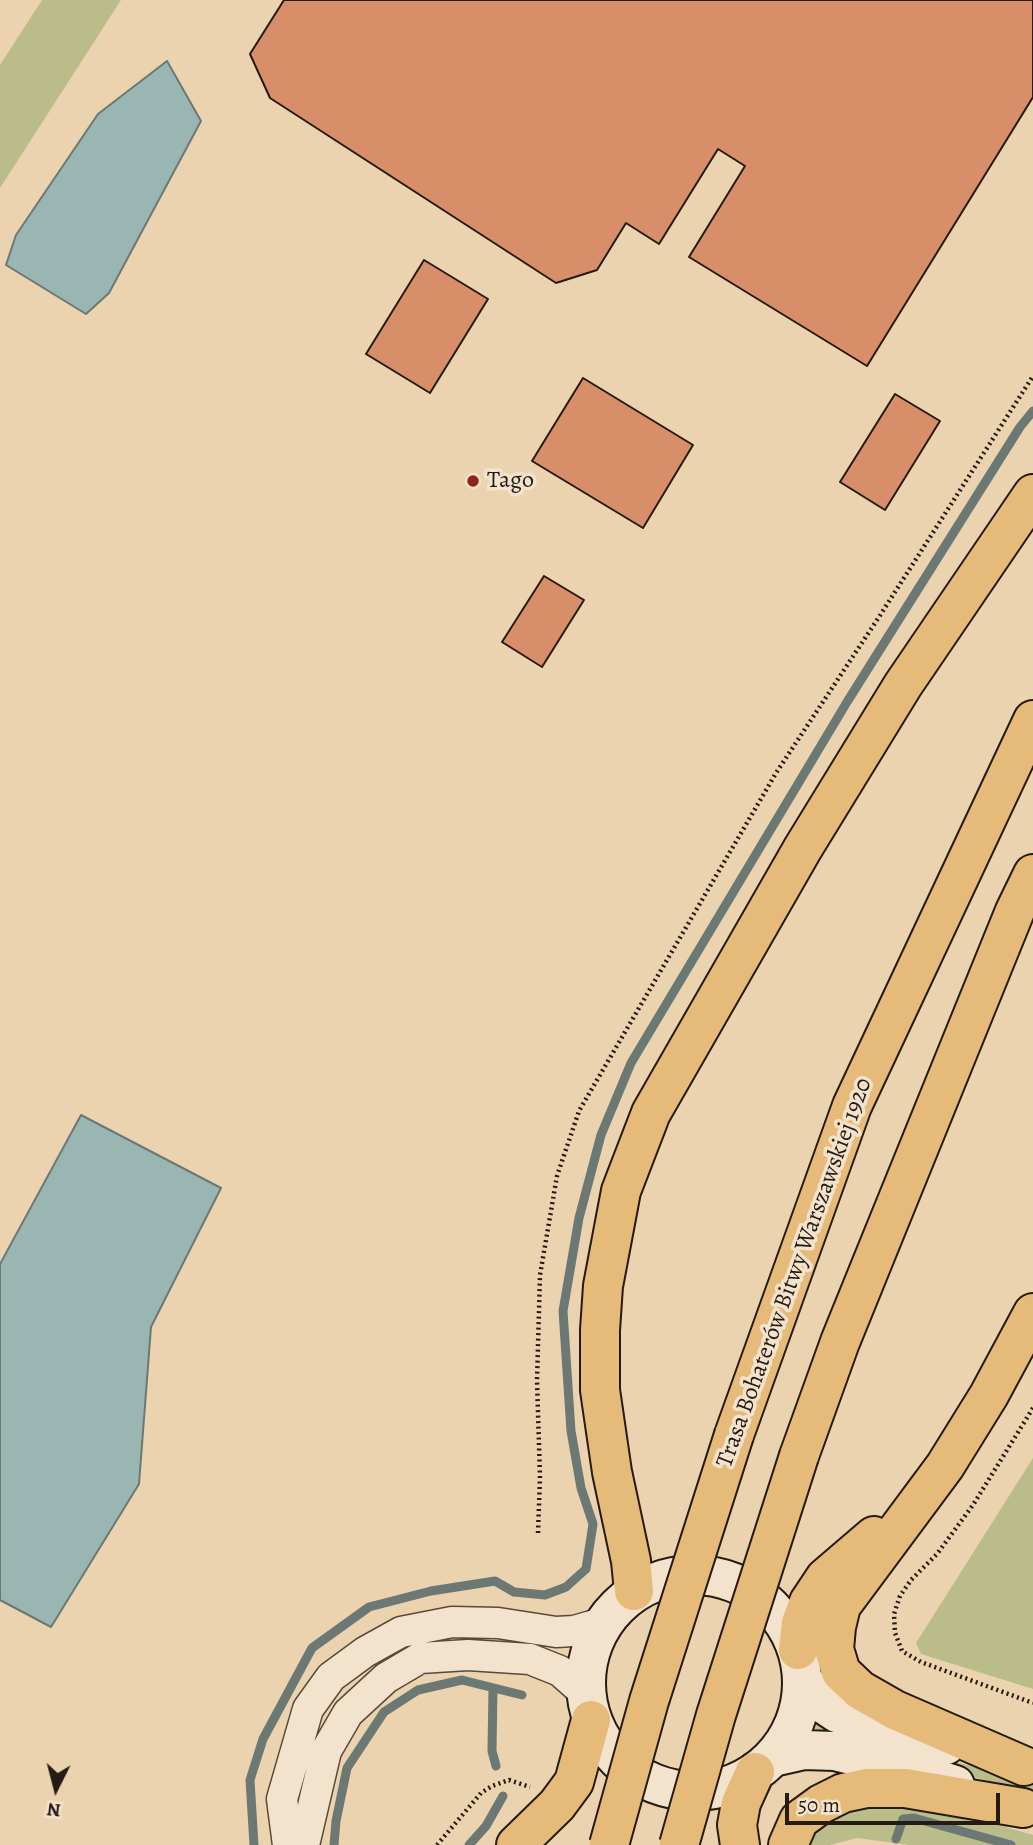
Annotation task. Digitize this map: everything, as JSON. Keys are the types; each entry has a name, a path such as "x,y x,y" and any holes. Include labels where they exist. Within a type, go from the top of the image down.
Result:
{"highway":[{"path":"634,1591 600,1390 603,1286 621,1191 651,1113 803,848 903,685 1033,494"},
{"name":"Trasa Bohaterów Bitwy Warszawskiej 1920","path":"609,1845 649,1701 734,1435 852,1106 1033,720"},
{"path":"679,1845 716,1716 799,1456 840,1342 1015,911 1033,874"},
{"path":"1029,1768 895,1710 860,1690 841,1672 834,1649 841,1606 945,1466 989,1395 1033,1313"},
{"path":"800,1665 801,1622 809,1602 825,1578 923,1494"},
{"path":"516,1845 557,1805 574,1782 588,1706"},
{"path":"740,1845 737,1825 741,1803 764,1765"},
{"path":"788,1845 799,1820 821,1804 843,1793 867,1788 905,1787 1028,1810"}],"main road":[{"path":"1028,1810 900,1767 835,1751 804,1750 764,1765 734,1784 706,1791 677,1790 649,1782 624,1767 604,1745 588,1706 587,1657 602,1623 616,1606 634,1591 660,1579 688,1574 716,1576 743,1586 766,1601 785,1623 800,1665 819,1701 837,1713 1029,1768"},
{"path":"764,1765 790,1734 800,1708 800,1665"}],"street":[{"path":"288,1845 282,1799 307,1709 331,1677 365,1651 401,1632 452,1622 498,1623 556,1633 602,1623"},
{"path":"304,1845 326,1751 348,1713 386,1678 420,1658 468,1655 530,1659 560,1671 588,1706"}],"path":[{"path":"1033,1408 974,1504 937,1554 911,1580 900,1596 894,1614 895,1633 902,1651 921,1662 1033,1703"},
{"path":"437,1845 481,1793 492,1786 509,1780 537,1791"}],"green space":[{"path":"42,0 121,0 0,188 0,65"},
{"path":"1033,1458 1033,1689 921,1654 916,1643"},
{"path":"818,1719 887,1743 1033,1783 1033,1794 814,1731"},
{"path":"931,1806 1033,1835 1033,1845 909,1845 857,1838 830,1845 803,1845 819,1828 850,1807"}],"water":[{"path":"167,61 201,121 109,293 86,314 6,265 16,235 98,114"},
{"path":"81,1115 221,1188 151,1327 139,1484 51,1627 0,1600 0,1264"}],"building":[{"path":"284,0 1033,0 1033,97 867,366 689,257 745,166 718,149 659,244 626,223 597,270 556,283 270,98 250,54"},
{"path":"424,260 488,299 430,393 366,354"},
{"path":"583,378 693,445 643,528 532,461"},
{"path":"895,394 940,421 885,510 840,482"},
{"path":"544,576 584,600 542,667 502,642"}],"waterway":[{"path":"254,1845 250,1780 263,1739 312,1648 369,1607 431,1591 495,1581 514,1592 545,1595 566,1587 586,1569 593,1524 581,1488 571,1431 563,1311 579,1218 601,1135 631,1063 847,702 1020,427 1033,411"},
{"path":"334,1845 347,1768 384,1712 418,1690 462,1680 522,1695"},
{"path":"493,1688 492,1751 496,1766"},
{"path":"469,1845 486,1826 503,1796"},
{"path":"896,1839 903,1819 914,1818 1011,1845"}],"place":[{"name":"Tago","path":"473,481"}]}
